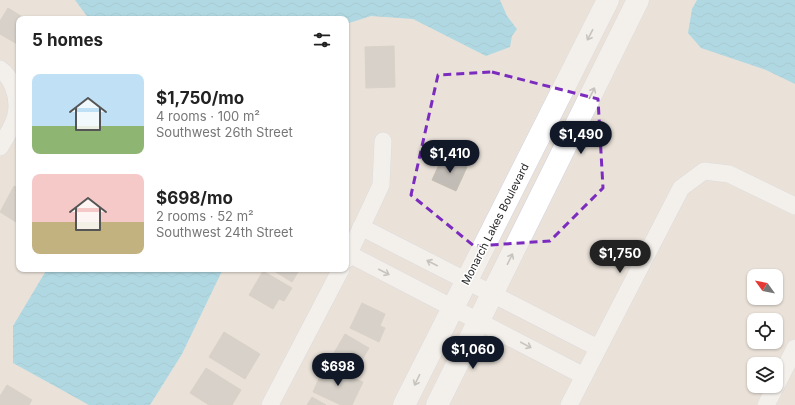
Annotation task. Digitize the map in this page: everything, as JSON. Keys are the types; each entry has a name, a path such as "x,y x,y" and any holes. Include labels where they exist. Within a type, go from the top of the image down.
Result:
{"street":[{"name":"Monarch Lakes Boulevard","path":"404,405 608,0"},
{"path":"437,405 638,0"},
{"path":"0,69 5,72 16,96"},
{"path":"0,147 15,122 16,115"},
{"path":"349,255 381,185 383,141"},
{"path":"569,405 681,188 704,171 729,174 795,206"},
{"path":"362,227 598,348"},
{"path":"349,257 453,307 584,376"},
{"path":"270,405 339,272"},
{"path":"783,372 795,348"},
{"path":"766,405 772,393"}],"highlighted area":[{"path":"492,72 598,99 603,188 550,241 474,246 411,195 438,75"}],"water":[{"path":"75,0 500,0 507,16 517,29 512,36 510,47 486,56 413,19 371,16 349,23 349,16 87,16"},
{"path":"697,0 795,0 795,84 766,70 701,48 688,33 692,9"},
{"path":"45,272 222,272 182,354 150,405 89,405 13,363 13,326"}],"building":[{"path":"8,8 21,16 16,16 16,43 0,34 0,21"},
{"path":"394,46 395,87 366,88 365,47"},
{"path":"443,156 467,167 456,191 432,180"},
{"path":"14,186 16,187 16,222 0,212"},
{"path":"262,272 292,288 284,301 279,299 273,309 249,295"},
{"path":"276,272 298,272 292,282"},
{"path":"362,303 385,314 380,326 385,328 379,342 350,328"},
{"path":"224,332 260,354 245,379 209,357"},
{"path":"345,334 369,348 355,372 331,358"},
{"path":"325,365 363,382 352,405 341,405 313,392"},
{"path":"206,368 241,390 232,405 209,405 190,393"},
{"path":"7,385 32,400 29,405 0,405 0,396"},
{"path":"312,397 326,405 307,405"}]}
